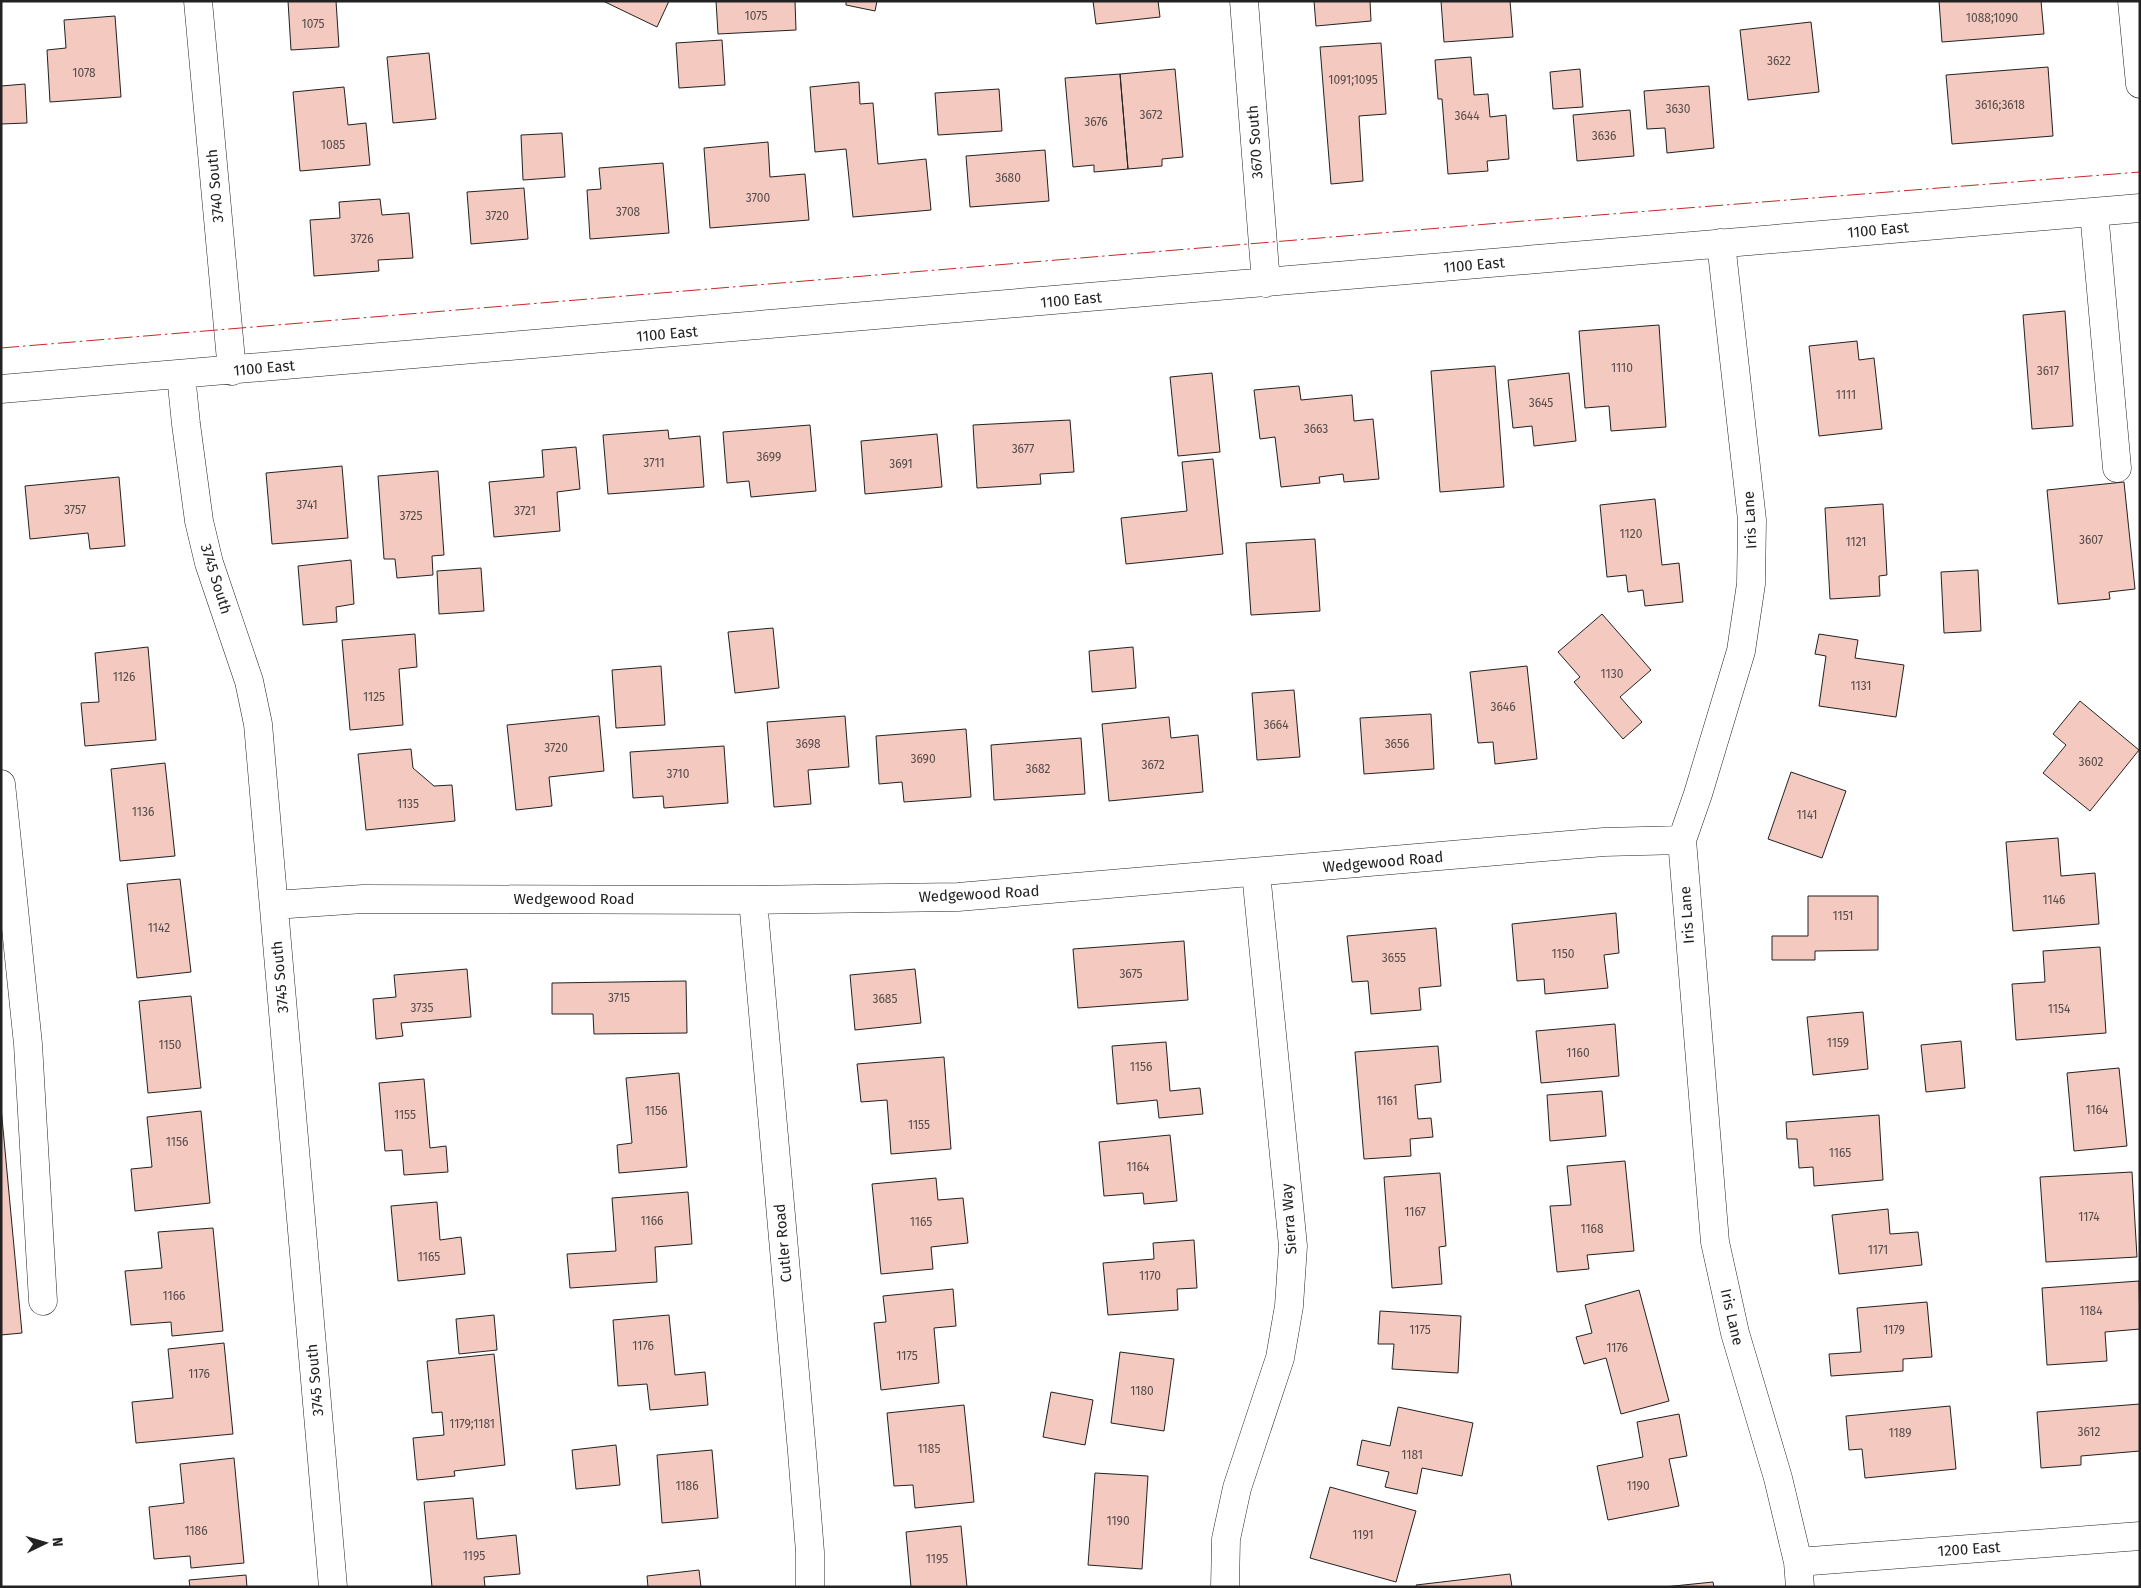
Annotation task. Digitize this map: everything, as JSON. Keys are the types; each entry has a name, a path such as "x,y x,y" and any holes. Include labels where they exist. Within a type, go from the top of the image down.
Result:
{"street":[{"name":"3740 South","path":"198,1 232,371"},
{"name":"3670 South","path":"1244,1 1266,283"},
{"path":"2132,1 2140,84"},
{"name":"1100 East","path":"1,389 181,376 2140,208"},
{"path":"2094,212 2117,468"},
{"name":"Iris Lane","path":"1721,243 1752,520 1751,584 1741,652 1682,840 1715,1242 1735,1333 1778,1478 1799,1574"},
{"name":"3745 South","path":"181,376 199,521 209,563 249,681 258,724 333,1587"},
{"path":"1,784 28,1044 43,1301"},
{"name":"Wedgewood Road","path":"274,905 363,899 753,900 958,898 1604,842 1682,840"},
{"name":"Sierra Way","path":"1225,1587 1226,1540 1237,1488 1280,1358 1289,1306 1293,1246 1256,873"},
{"name":"Cutler Road","path":"753,900 802,1452 810,1552 810,1587"},
{"name":"1200 East","path":"1799,1574 2140,1536"}],"building":[{"path":"288,1 336,1 339,47 291,50"},
{"path":"603,1 669,1 657,27"},
{"path":"716,1 795,1 796,30 718,34"},
{"path":"846,1 877,1 875,11 846,5"},
{"path":"1093,1 1158,1 1160,17 1096,24"},
{"path":"1314,1 1370,1 1371,21 1316,26"},
{"path":"1441,1 1510,1 1513,37 1444,42"},
{"path":"1939,1 2041,1 2044,34 1942,42"},
{"path":"115,16 121,97 50,102 47,50 66,48 64,20"},
{"path":"1811,22 1819,92 1748,100 1740,30"},
{"path":"722,40 725,85 679,88 676,43"},
{"path":"1381,43 1386,114 1359,116 1363,181 1331,184 1320,47"},
{"path":"429,53 436,119 393,123 387,57"},
{"path":"1471,57 1474,95 1488,94 1490,117 1506,115 1509,159 1487,161 1488,171 1448,174 1442,99 1438,99 1435,60"},
{"path":"2048,67 2053,136 1952,144 1946,75"},
{"path":"1175,69 1183,157 1162,159 1162,166 1128,169 1120,74"},
{"path":"1580,69 1583,107 1553,109 1550,72"},
{"path":"1120,74 1128,169 1094,172 1094,165 1073,167 1065,78"},
{"path":"859,82 860,104 873,103 878,164 926,159 931,210 853,217 846,149 815,152 810,87"},
{"path":"25,84 27,123 1,124 1,86"},
{"path":"1709,86 1714,148 1667,153 1665,128 1647,129 1644,91"},
{"path":"344,87 348,125 366,123 370,165 300,171 293,92"},
{"path":"999,89 1002,131 938,135 935,93"},
{"path":"1630,110 1634,156 1577,161 1573,115"},
{"path":"562,133 565,177 523,180 521,135"},
{"path":"768,142 770,177 805,174 809,220 710,228 704,148"},
{"path":"1045,150 1049,201 970,207 966,156"},
{"path":"663,163 669,233 590,239 587,190 601,189 599,168"},
{"path":"524,188 528,239 471,244 467,192"},
{"path":"380,199 382,215 409,213 413,258 378,260 379,271 314,276 310,220 340,218 339,202"},
{"path":"2065,311 2073,426 2032,429 2023,315"},
{"path":"1659,325 1666,427 1611,431 1609,406 1585,408 1579,331"},
{"path":"1857,341 1859,360 1874,358 1882,429 1819,436 1809,346"},
{"path":"1495,366 1504,487 1440,492 1431,371"},
{"path":"1212,373 1220,452 1178,456 1170,377"},
{"path":"1569,373 1576,441 1534,446 1532,426 1513,428 1508,380"},
{"path":"1299,386 1301,400 1352,395 1354,421 1373,419 1379,479 1344,482 1343,474 1319,477 1320,483 1281,487 1275,437 1260,439 1254,390"},
{"path":"1070,420 1074,472 1040,474 1041,484 977,488 973,425"},
{"path":"810,425 816,491 751,497 749,481 727,483 723,432"},
{"path":"668,430 669,439 700,436 704,487 608,494 603,435"},
{"path":"937,434 942,487 865,494 861,441"},
{"path":"576,447 580,489 557,492 560,531 494,537 489,482 544,477 542,450"},
{"path":"1213,459 1223,554 1126,564 1121,518 1187,511 1182,462"},
{"path":"342,466 348,538 272,544 266,473"},
{"path":"438,471 444,555 432,556 433,575 397,578 395,559 384,559 378,476"},
{"path":"119,477 125,546 90,549 88,533 30,539 25,486"},
{"path":"2124,482 2135,589 2109,592 2110,599 2058,604 2047,490"},
{"path":"1655,499 1662,565 1679,563 1683,602 1645,606 1643,590 1628,592 1626,575 1607,577 1600,505"},
{"path":"1883,504 1887,575 1879,576 1880,596 1830,599 1825,508"},
{"path":"1315,539 1320,611 1251,615 1246,543"},
{"path":"351,560 354,604 336,607 337,622 303,625 298,566"},
{"path":"481,568 484,611 439,614 437,571"},
{"path":"1978,570 1981,631 1944,633 1941,572"},
{"path":"1602,614 1651,670 1620,697 1642,722 1623,739 1574,682 1580,677 1558,652"},
{"path":"773,628 779,688 735,693 728,632"},
{"path":"415,634 417,667 399,669 403,725 350,730 342,640"},
{"path":"1819,634 1858,640 1855,658 1904,665 1896,717 1819,706 1826,656 1815,654"},
{"path":"148,647 156,740 85,746 81,703 99,702 95,653"},
{"path":"1133,647 1136,688 1092,692 1089,651"},
{"path":"661,666 665,725 616,728 612,670"},
{"path":"1527,666 1537,759 1495,764 1493,742 1478,743 1470,672"},
{"path":"1294,690 1300,757 1257,760 1252,693"},
{"path":"2080,701 2139,750 2090,811 2043,773 2066,745 2053,734"},
{"path":"1431,714 1434,769 1364,774 1360,718"},
{"path":"599,716 604,771 549,777 552,806 516,810 507,725"},
{"path":"845,716 849,767 808,770 811,804 774,807 767,722"},
{"path":"1169,717 1171,738 1198,735 1203,792 1109,801 1102,724"},
{"path":"966,729 971,797 904,802 902,782 879,784 876,736"},
{"path":"1081,738 1085,794 994,800 991,745"},
{"path":"724,746 728,803 664,808 663,796 633,798 630,752"},
{"path":"411,749 413,768 434,786 452,785 455,821 366,830 358,754"},
{"path":"165,763 175,856 120,861 111,769"},
{"path":"1791,772 1846,791 1822,858 1768,839"},
{"path":"2058,838 2061,876 2095,873 2099,924 2013,931 2006,842"},
{"path":"180,879 191,972 137,978 127,884"},
{"path":"1808,896 1878,896 1878,950 1815,951 1815,960 1772,960 1772,936 1808,936"},
{"path":"1616,913 1619,953 1604,955 1608,988 1545,994 1544,979 1517,981 1512,924"},
{"path":"1436,928 1441,986 1419,988 1421,1010 1371,1014 1368,981 1352,982 1347,936"},
{"path":"1184,941 1188,1000 1078,1008 1073,949"},
{"path":"2100,947 2106,1033 2016,1040 2012,984 2045,982 2043,951"},
{"path":"467,969 471,1017 401,1023 403,1036 376,1039 373,999 396,997 394,975"},
{"path":"915,969 921,1023 855,1030 850,975"},
{"path":"686,981 687,1033 594,1034 593,1014 552,1014 552,983"},
{"path":"191,996 201,1088 148,1093 139,1001"},
{"path":"1863,1012 1868,1069 1813,1075 1807,1017"},
{"path":"1615,1024 1619,1076 1541,1083 1536,1031"},
{"path":"1961,1041 1965,1088 1926,1092 1921,1045"},
{"path":"1166,1042 1170,1091 1200,1088 1203,1114 1159,1118 1157,1100 1117,1104 1112,1046"},
{"path":"1438,1046 1441,1082 1415,1085 1418,1119 1431,1118 1433,1137 1410,1139 1411,1156 1364,1159 1355,1052"},
{"path":"944,1057 951,1149 891,1154 887,1100 861,1102 857,1064"},
{"path":"2119,1068 2127,1146 2074,1151 2067,1073"},
{"path":"679,1073 687,1167 619,1173 617,1145 632,1143 626,1078"},
{"path":"424,1079 430,1148 446,1146 448,1172 404,1175 402,1150 385,1151 379,1083"},
{"path":"1602,1091 1606,1136 1550,1141 1547,1095"},
{"path":"1,1107 22,1333 1,1335"},
{"path":"201,1111 210,1203 135,1211 131,1169 152,1167 147,1117"},
{"path":"1879,1115 1883,1180 1814,1186 1813,1167 1799,1168 1797,1139 1787,1139 1786,1122"},
{"path":"1170,1135 1177,1201 1144,1204 1143,1193 1104,1196 1099,1142"},
{"path":"1625,1161 1634,1251 1587,1255 1589,1269 1557,1272 1550,1206 1571,1205 1567,1166"},
{"path":"2132,1172 2137,1257 2046,1262 2040,1177"},
{"path":"1440,1173 1446,1246 1439,1247 1442,1284 1392,1288 1384,1177"},
{"path":"936,1178 938,1200 963,1198 968,1243 931,1247 933,1269 881,1274 872,1184"},
{"path":"688,1192 692,1244 655,1247 657,1282 570,1288 567,1254 616,1251 612,1198"},
{"path":"437,1202 440,1240 461,1237 465,1274 398,1281 391,1206"},
{"path":"1888,1209 1890,1234 1918,1232 1922,1265 1839,1274 1832,1215"},
{"path":"213,1228 223,1331 172,1336 171,1322 131,1325 125,1271 162,1268 158,1232"},
{"path":"1194,1240 1197,1288 1177,1289 1178,1310 1108,1315 1103,1263 1154,1259 1153,1243"},
{"path":"2139,1281 2140,1329 2105,1332 2107,1361 2047,1365 2042,1288"},
{"path":"953,1289 956,1326 934,1328 939,1383 881,1390 874,1323 886,1322 883,1296"},
{"path":"1639,1290 1669,1401 1621,1414 1606,1358 1584,1364 1576,1337 1592,1333 1585,1305"},
{"path":"1927,1302 1932,1357 1903,1359 1903,1371 1831,1376 1829,1354 1861,1352 1857,1308"},
{"path":"1380,1311 1461,1316 1458,1373 1392,1369 1394,1344 1378,1344"},
{"path":"494,1315 497,1350 459,1354 456,1319"},
{"path":"669,1315 675,1375 705,1372 708,1405 650,1410 647,1384 618,1386 613,1320"},
{"path":"224,1343 233,1434 136,1443 132,1402 173,1398 168,1349"},
{"path":"1120,1352 1174,1359 1164,1431 1111,1423"},
{"path":"494,1354 505,1465 454,1471 455,1476 417,1480 413,1438 444,1435 442,1412 432,1413 427,1361"},
{"path":"1051,1392 1093,1400 1085,1445 1043,1437"},
{"path":"2140,1404 2140,1451 2081,1456 2081,1465 2041,1468 2037,1412"},
{"path":"964,1405 974,1502 915,1508 913,1485 894,1486 887,1413"},
{"path":"1950,1406 1956,1469 1865,1478 1862,1449 1849,1450 1846,1416"},
{"path":"1398,1407 1473,1423 1462,1476 1422,1468 1417,1494 1385,1487 1389,1472 1357,1465 1362,1440 1390,1446"},
{"path":"1679,1414 1687,1456 1669,1459 1679,1506 1608,1520 1597,1466 1643,1457 1637,1422"},
{"path":"616,1445 620,1485 576,1489 572,1450"},
{"path":"712,1450 718,1518 662,1523 657,1455"},
{"path":"234,1458 244,1563 191,1568 190,1556 154,1559 149,1507 184,1503 180,1464"},
{"path":"1095,1473 1148,1476 1142,1569 1088,1565"},
{"path":"1330,1487 1416,1511 1396,1582 1310,1558"},
{"path":"473,1498 477,1539 516,1535 520,1574 484,1577 485,1587 432,1587 424,1502"},
{"path":"961,1526 967,1587 911,1587 906,1532"},
{"path":"699,1570 701,1587 648,1587 647,1576"},
{"path":"1510,1574 1512,1587 1417,1587 1416,1585"},
{"path":"246,1575 247,1587 190,1587 189,1580"},
{"path":"1713,1582 1714,1587 1664,1587"}],"power":[{"path":"1,348 1536,220 2140,172"}]}
